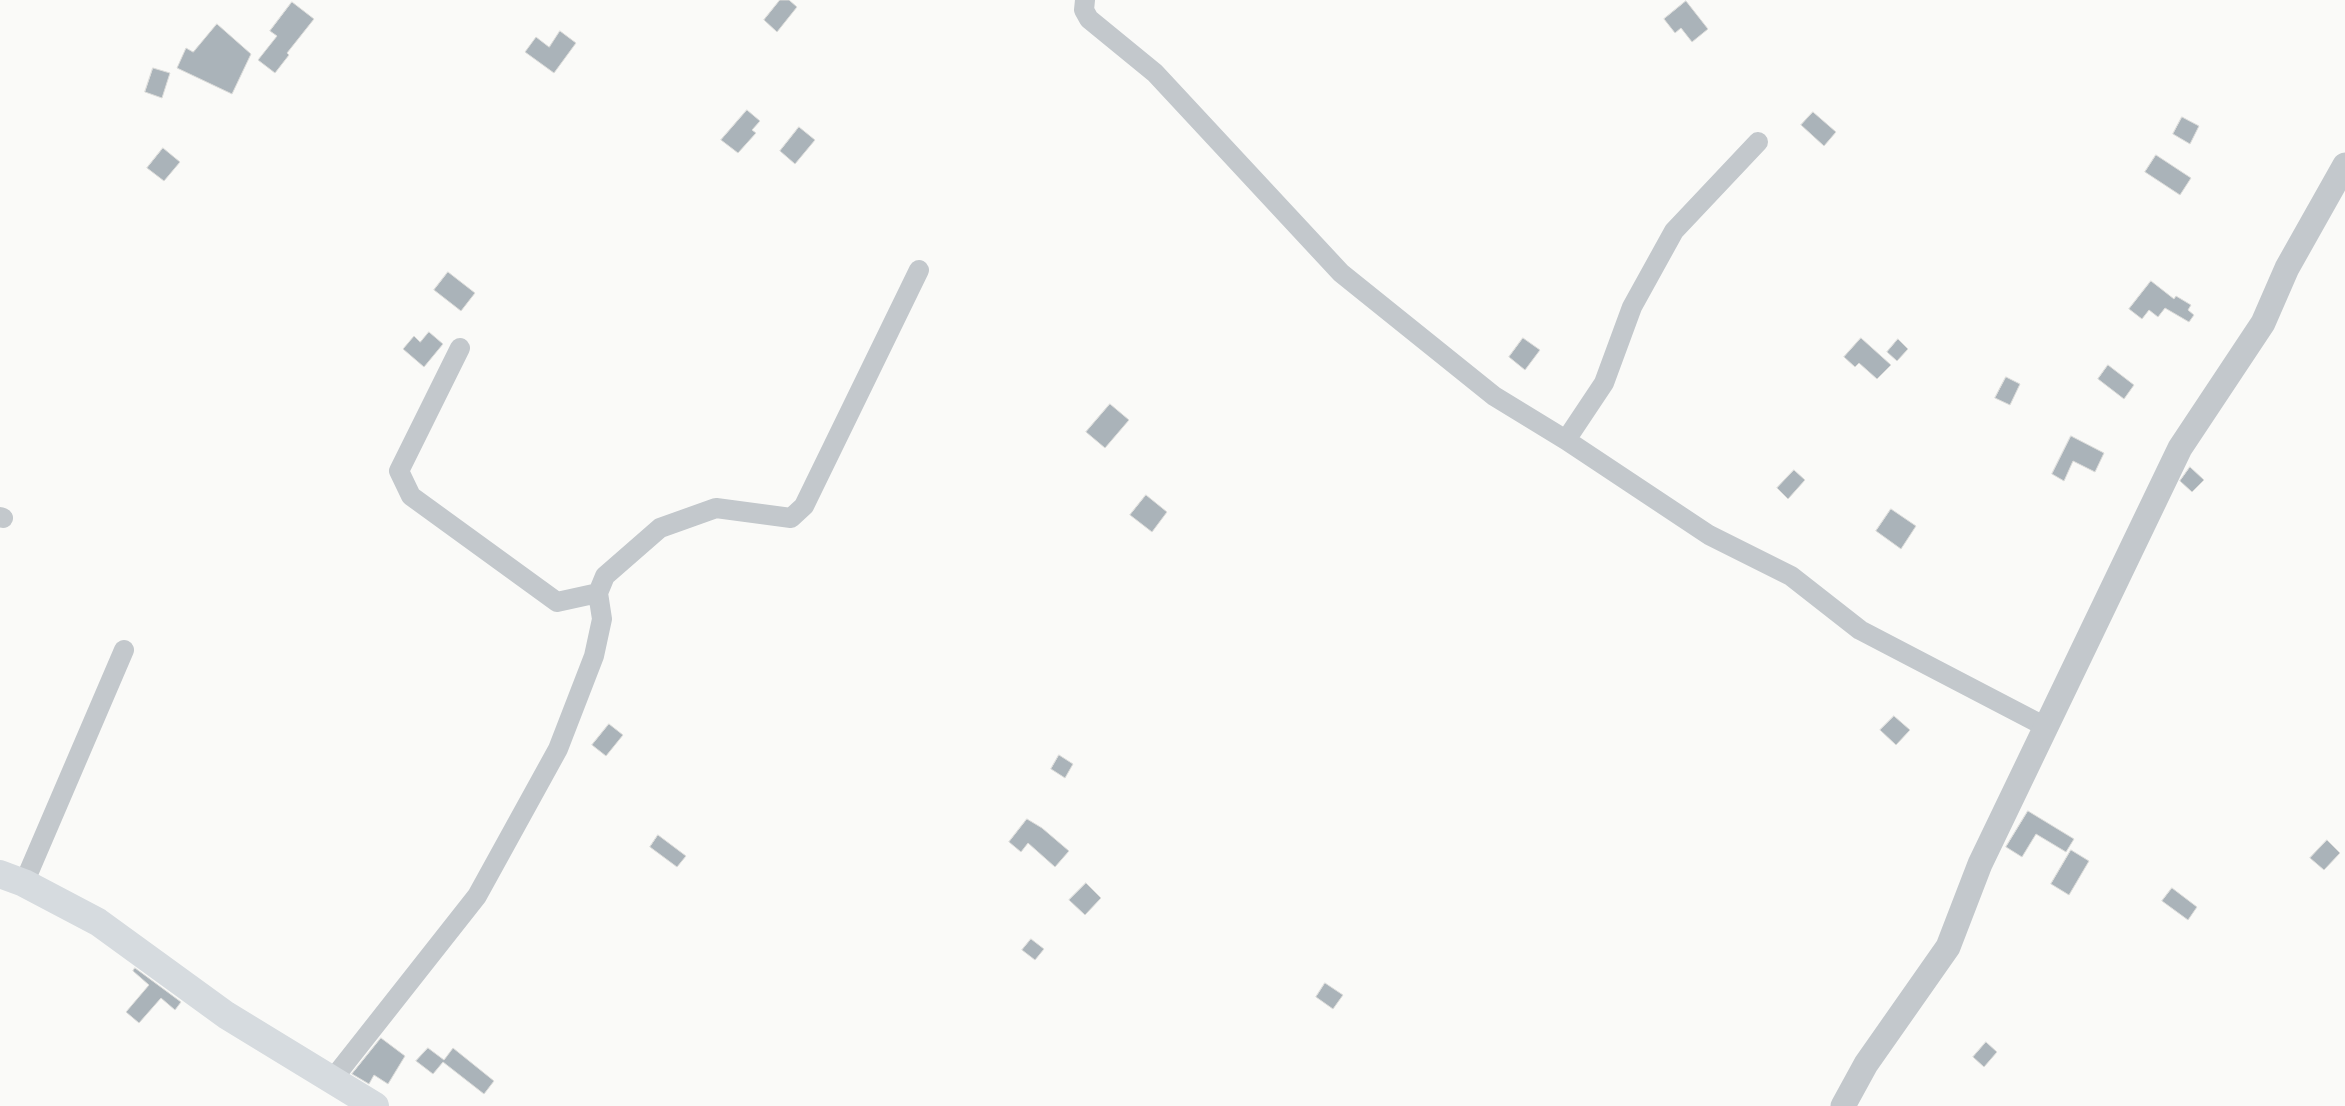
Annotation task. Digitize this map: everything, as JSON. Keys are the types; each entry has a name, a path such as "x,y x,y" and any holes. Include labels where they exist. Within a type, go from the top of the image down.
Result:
{"main road":[{"path":"12,879 98,922 226,1015 375,1106"}],"street":[{"path":"1085,0 1084,10 1089,19 1156,73 1341,273 1494,396 1566,440 1709,535 1791,576 1860,630 2046,727"},
{"path":"1566,440 1604,383 1632,307 1674,231 1758,142"},
{"path":"1843,1106 1866,1064 1948,947 1980,864 2180,448 2263,323 2287,268 2345,165"},
{"path":"332,1080 477,896 558,749 594,656 602,619 598,593 605,576 660,528 716,508 791,518 804,506 919,270"},
{"path":"460,348 399,470 412,496 557,602 598,593"},
{"path":"12,879 124,650"}],"building":[{"path":"780,0 789,0 797,7 777,32 764,20"},
{"path":"1686,1 1708,29 1692,42 1681,28 1675,33 1664,19"},
{"path":"292,2 314,19 287,53 289,55 275,73 258,60 277,36 270,31"},
{"path":"217,24 251,54 232,94 177,68 186,48 193,52"},
{"path":"560,31 576,43 554,73 525,52 536,37 549,47"},
{"path":"153,68 170,73 162,98 145,92"},
{"path":"747,110 760,121 752,130 756,133 738,153 721,140"},
{"path":"1813,112 1836,132 1824,146 1801,125"},
{"path":"2182,117 2199,126 2190,144 2173,134"},
{"path":"799,127 815,140 795,164 780,151"},
{"path":"163,148 180,162 164,181 147,168"},
{"path":"2156,155 2191,178 2180,195 2145,172"},
{"path":"448,272 475,293 461,311 434,290"},
{"path":"2151,281 2174,299 2176,296 2191,305 2188,310 2194,315 2189,322 2165,308 2158,317 2149,310 2142,319 2129,309"},
{"path":"429,332 443,344 424,367 403,349 414,336 420,342"},
{"path":"1523,338 1540,350 1525,370 1509,357"},
{"path":"1861,338 1891,365 1877,379 1859,363 1855,367 1844,357"},
{"path":"1898,339 1908,349 1897,361 1887,352"},
{"path":"2108,365 2134,385 2124,399 2098,379"},
{"path":"2006,377 2020,384 2010,405 1995,398"},
{"path":"1110,404 1129,420 1105,448 1086,432"},
{"path":"2071,436 2104,453 2095,472 2073,461 2064,481 2052,474"},
{"path":"2190,467 2204,480 2192,492 2180,481"},
{"path":"1794,470 1805,480 1788,499 1777,488"},
{"path":"1146,495 1167,512 1152,532 1130,515"},
{"path":"1891,509 1916,526 1901,549 1876,531"},
{"path":"1894,716 1910,730 1896,745 1880,730"},
{"path":"609,724 623,735 606,756 592,745"},
{"path":"1059,755 1073,764 1065,778 1051,769"},
{"path":"2028,811 2074,839 2066,852 2036,834 2022,857 2006,847"},
{"path":"1027,819 1042,828 1069,851 1055,867 1028,843 1021,852 1009,842"},
{"path":"658,835 686,856 677,867 650,847"},
{"path":"2327,840 2340,853 2324,870 2310,858"},
{"path":"2071,850 2089,861 2069,895 2051,884"},
{"path":"1086,883 1101,898 1085,915 1069,900"},
{"path":"2172,888 2197,907 2188,920 2162,901"},
{"path":"1031,939 1044,949 1035,960 1022,950"},
{"path":"135,968 181,1002 175,1010 161,998 139,1023 126,1012 149,985 133,971"},
{"path":"1325,983 1343,995 1333,1009 1316,997"},
{"path":"381,1038 405,1056 388,1084 374,1075 369,1084 352,1074"},
{"path":"1986,1042 1997,1052 1984,1067 1973,1057"},
{"path":"428,1048 444,1060 453,1048 494,1081 484,1094 443,1062 433,1074 416,1061"}]}
